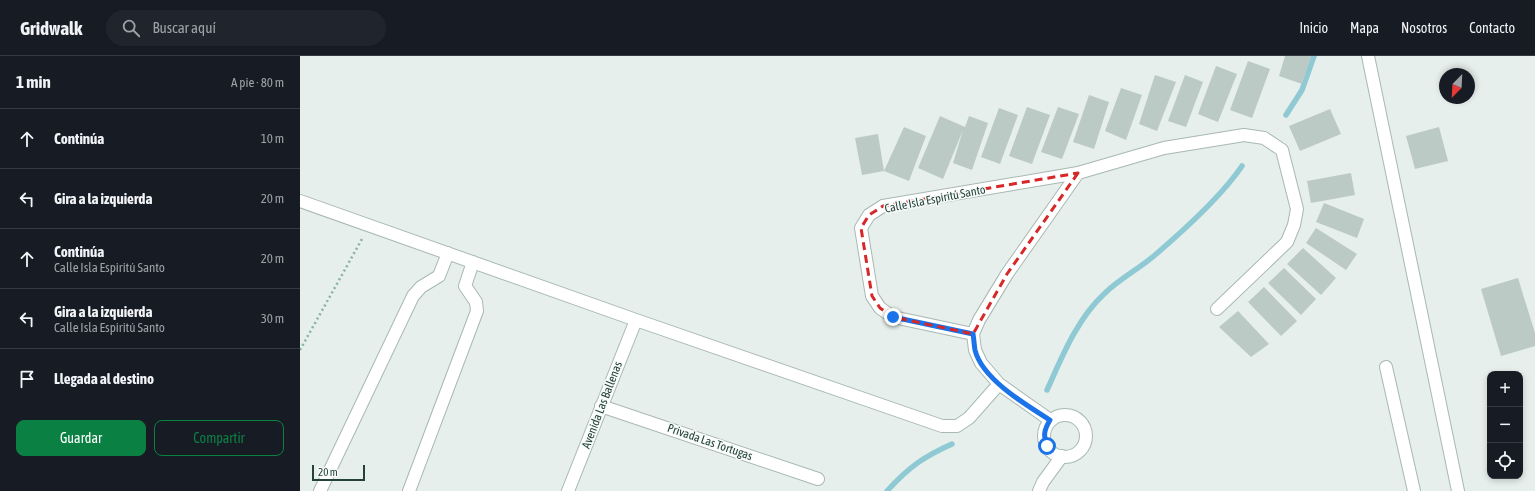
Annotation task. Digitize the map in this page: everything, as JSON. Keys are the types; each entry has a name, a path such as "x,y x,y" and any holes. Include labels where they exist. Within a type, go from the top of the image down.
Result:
{"street":[{"path":"1368,56 1458,491"},
{"name":"Calle Isla Espiritú Santo","path":"973,334 893,317 880,308 872,296 861,228 869,215 883,206 1078,173 1164,148 1244,135 1264,138 1282,150 1297,209 1287,242 1217,309"},
{"path":"1050,420 1030,408 999,384 981,363 975,350 973,334 979,320 1007,274 1078,173"},
{"path":"300,201 942,426 957,426 969,418 999,384"},
{"path":"320,491 413,296 420,287 439,276 448,253"},
{"path":"409,491 477,312 476,302 465,286 473,262"},
{"name":"Avenida Las Ballenas","path":"568,491 636,320"},
{"path":"1386,367 1414,491"},
{"name":"Privada Las Tortugas","path":"601,406 818,479"},
{"path":"1068,415 1076,418 1083,425 1086,434 1084,443 1079,451 1071,456 1062,456 1053,453 1045,442 1045,428 1050,420 1058,416 1068,415"},
{"path":"1039,491 1043,482 1062,456"}],"path":[{"path":"300,350 370,226"}],"highlighted area":[{"path":"1078,173 1007,274 973,334 893,317 880,308 872,296 861,228 869,215 883,206"}],"building":[{"path":"1285,56 1311,56 1302,84 1279,76"},
{"path":"1248,61 1270,69 1252,118 1230,110"},
{"path":"1216,66 1237,74 1218,122 1198,114"},
{"path":"1155,75 1176,82 1157,131 1139,124"},
{"path":"1185,75 1203,82 1186,127 1168,121"},
{"path":"1121,88 1142,95 1126,140 1105,131"},
{"path":"1089,95 1109,102 1094,149 1073,142"},
{"path":"1027,107 1050,115 1032,164 1009,156"},
{"path":"1058,107 1079,114 1062,159 1041,152"},
{"path":"999,108 1018,115 1000,164 981,157"},
{"path":"1330,109 1341,134 1300,151 1289,126"},
{"path":"940,116 965,127 969,116 988,123 972,170 953,163 963,130 943,179 918,168"},
{"path":"904,127 926,136 909,181 884,171"},
{"path":"1439,127 1448,161 1415,169 1406,136"},
{"path":"878,134 884,171 862,175 855,138"},
{"path":"1351,173 1355,195 1311,203 1307,181"},
{"path":"1324,203 1364,219 1357,238 1316,222"},
{"path":"1316,228 1357,254 1346,270 1306,243"},
{"path":"1303,248 1336,278 1321,295 1287,264"},
{"path":"1284,268 1316,299 1301,315 1268,283"},
{"path":"1518,278 1535,333 1535,346 1501,356 1481,289"},
{"path":"1264,287 1297,321 1281,336 1248,302"},
{"path":"1238,311 1269,344 1251,357 1219,327"}],"waterway":[{"path":"1286,115 1302,90 1314,56"},
{"path":"1047,390 1071,339 1094,304 1110,289 1166,246 1213,201 1242,166"},
{"path":"887,491 902,475 917,463 952,444"}],"route":[{"path":"893,317 973,334 975,350 981,363 999,384 1030,408 1050,420 1045,428 1044,437 1047,446"}]}
